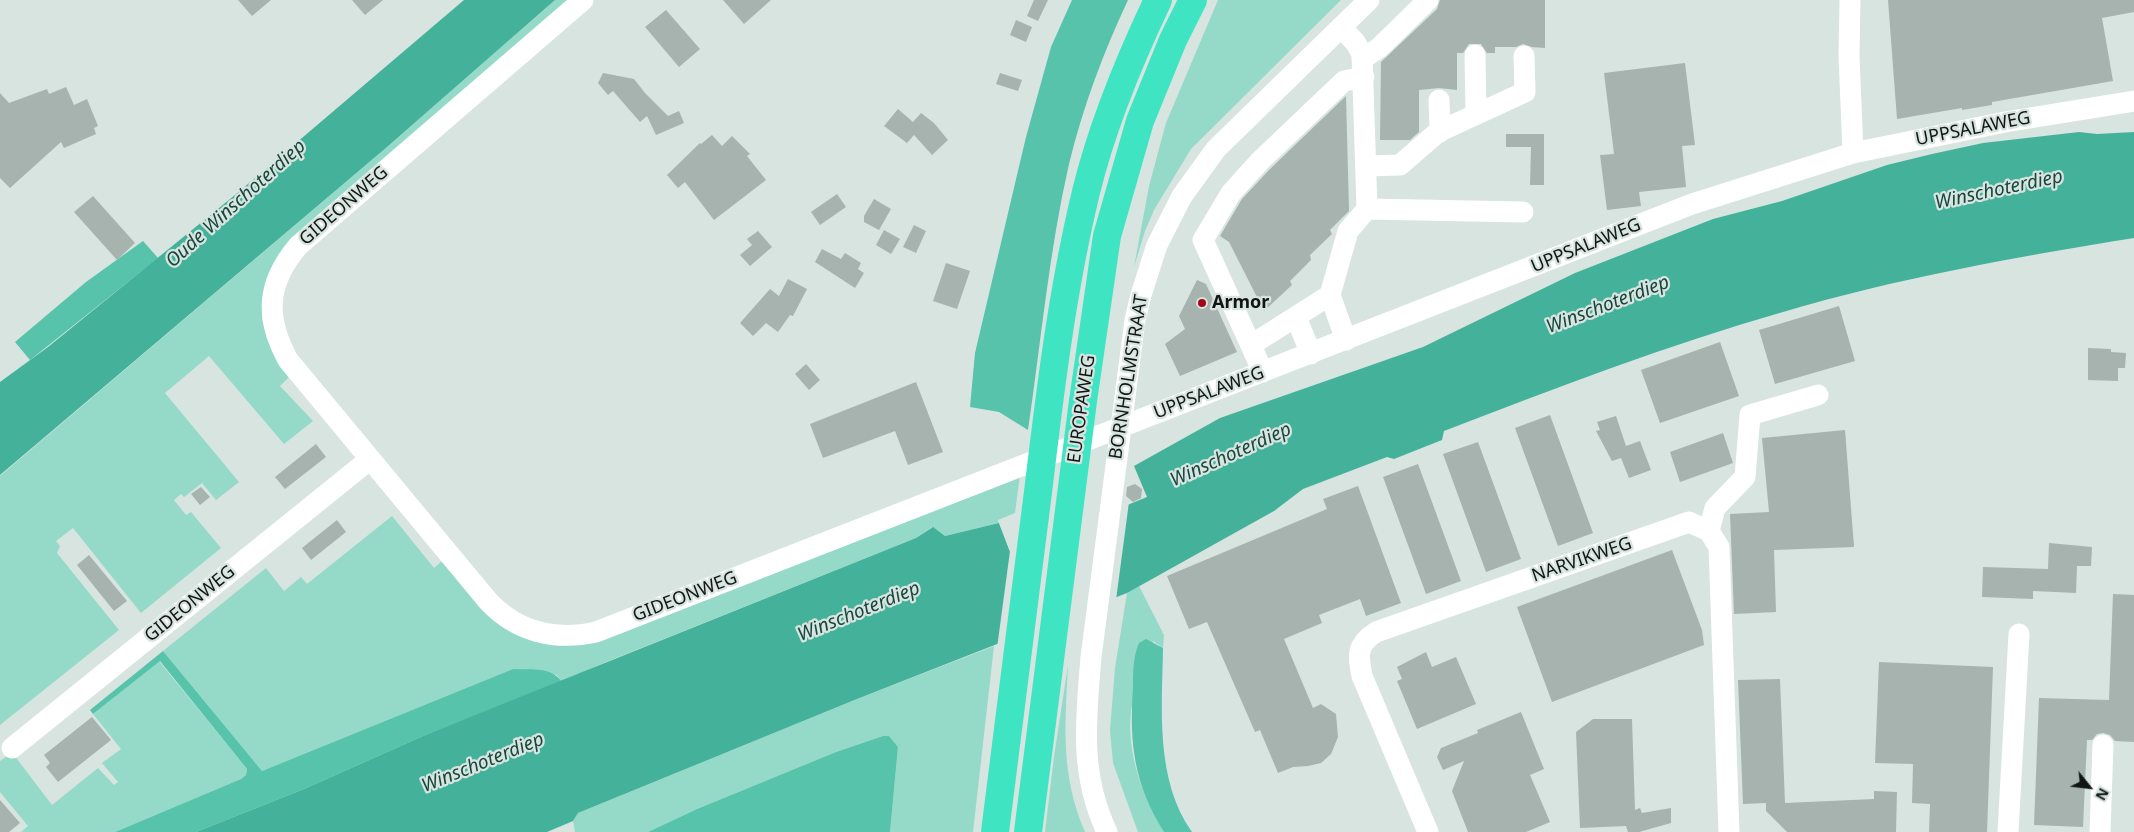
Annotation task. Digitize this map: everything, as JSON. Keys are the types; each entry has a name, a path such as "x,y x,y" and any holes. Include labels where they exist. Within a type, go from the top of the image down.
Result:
{"highway":[{"name":"EUROPAWEG","path":"995,832 1058,336 1086,191 1124,77 1158,0"},
{"name":"EUROPAWEG","path":"1028,832 1082,401 1107,236 1128,159 1173,40 1193,0"}],"street":[{"name":"GIDEONWEG","path":"583,0 298,246 280,270 275,284 271,313 277,340 288,360 369,460 501,614 533,631 568,636 596,632 1057,452"},
{"name":"BORNHOLMSTRAAT","path":"1108,832 1092,792 1087,764 1085,729 1091,657 1126,383 1135,320 1146,278 1158,245 1182,196 1216,149 1368,0"},
{"path":"1263,372 1203,240 1231,193 1260,161 1344,81 1363,68 1379,48 1428,0"},
{"path":"1850,0 1849,56 1853,152"},
{"path":"1341,27 1360,49 1363,68 1367,166 1367,210 1348,231 1330,296 1346,340"},
{"path":"1475,55 1476,114"},
{"path":"1367,166 1400,165 1440,132 1525,92 1524,56"},
{"path":"1439,100 1440,132"},
{"name":"UPPSALAWEG","path":"1057,452 1692,204 1853,152 2005,122 2134,101"},
{"path":"1367,210 1523,212"},
{"path":"1251,345 1330,296"},
{"path":"1296,317 1311,354"},
{"path":"1729,832 1720,547 1709,531 1715,508 1745,477 1750,414 1818,395"},
{"name":"GIDEONWEG","path":"12,748 369,460"},
{"name":"NARVIKWEG","path":"1428,832 1362,676 1358,655 1367,638 1376,632 1689,522 1709,531"},
{"path":"2008,832 2019,634"},
{"path":"2100,832 2103,745"}],"shaded area":[{"path":"555,0 574,0 292,243 262,305 262,319 267,339 290,376 280,386 313,421 284,444 209,356 165,393 239,482 216,500 202,483 184,497 181,494 174,500 186,515 191,512 221,548 141,613 73,528 56,541 60,546 57,553 119,630 0,725 0,476 387,147"},
{"path":"1072,0 1128,0 1094,80 1069,164 1056,230 1028,430 999,412 970,407 975,353 1026,137 1051,47"},
{"path":"1218,0 1341,0 1191,149 1154,210 1145,231 1134,267 1149,186 1166,123"},
{"path":"143,241 158,258 30,360 15,342 86,282"},
{"path":"1020,475 1015,513 998,520 999,523 945,536 932,527 916,538 606,662 562,682 557,675 513,669 262,771 163,651 266,568 284,591 301,577 307,584 392,516 434,568 442,561 553,644"},
{"path":"1139,586 1164,635 1163,648 1153,641 1135,695 1131,711 1131,742 1143,790 1164,832 1138,832 1113,763 1110,730 1115,668 1127,593"},
{"path":"1146,639 1163,648 1162,719 1166,767 1180,812 1192,832 1164,832 1154,815 1140,780 1133,745 1132,708 1136,654 1139,643"},
{"path":"994,646 973,832 890,832 898,747 889,736 883,736 836,752 697,809 648,832 575,832 573,821 578,813 857,699"},
{"path":"163,651 262,771 513,669 546,671 552,673 562,682 423,736 304,789 196,832 115,832 241,779 246,775 247,769 160,661 93,714 90,710"},
{"path":"159,661 247,769 246,775 241,779 115,832 21,832 28,826 0,792 0,761 14,755 52,805 98,768 114,785 118,782 102,763 121,749 93,714"},
{"path":"1068,665 1065,729 1068,770 1071,790 1085,832 1045,832 1054,757"},
{"path":"883,736 889,736 898,747 890,832 648,832 697,809 836,752"}],"water":[{"name":"Oude Winschoterdiep","path":"464,0 555,0 387,147 0,475 0,382 48,347 235,195"},
{"name":"Winschoterdiep","path":"2079,132 2097,134 2134,132 2134,238 1957,269 1826,300 1697,338 1528,399 1444,431 1442,440 1394,459 1387,457 1303,489 1274,511 1127,593 857,699 578,813 573,821 547,832 196,832 304,789 423,736 916,538 933,527 945,536 999,523 1010,552 1012,552 1147,497 1134,466 1220,418 1423,347 1575,273 1713,219 1782,201 1887,165 1932,154 1983,143"}],"pier":[{"path":"1129,502 1116,600 997,648 1010,551 998,520 1001,522 1012,549"}],"building":[{"path":"238,0 271,0 252,16"},
{"path":"352,0 383,0 365,15"},
{"path":"723,0 771,0 744,24"},
{"path":"1034,0 1048,0 1038,21 1027,16"},
{"path":"1440,0 1545,0 1545,48 1523,44 1516,47 1495,47 1495,53 1487,53 1481,44 1469,44 1463,53 1457,53 1457,90 1439,88 1419,90 1419,132 1410,140 1380,140 1381,62 1437,9"},
{"path":"1888,0 2134,0 2134,12 2102,18 2113,81 1992,102 1992,105 1897,119"},
{"path":"666,10 700,49 679,67 645,27"},
{"path":"1016,20 1032,27 1026,42 1010,35"},
{"path":"1685,63 1695,145 1682,146 1686,187 1639,192 1641,206 1607,210 1600,155 1614,154 1604,73"},
{"path":"603,73 634,79 668,116 679,111 684,123 656,135 647,116 640,122 613,91 608,95 598,83"},
{"path":"1000,73 1022,80 1018,91 996,84"},
{"path":"66,87 74,105 87,99 98,126 94,128 96,134 64,148 61,142 10,188 0,178 0,93 9,103 47,89 49,94"},
{"path":"1346,96 1349,211 1330,230 1332,234 1310,255 1311,260 1290,281 1292,285 1264,311 1229,242 1220,236 1242,199 1269,170"},
{"path":"898,109 913,122 921,113 934,123 948,140 932,155 914,135 907,143 884,126"},
{"path":"1506,134 1544,134 1544,185 1530,185 1531,147 1506,147"},
{"path":"712,135 722,146 732,136 750,154 747,156 766,180 714,220 685,182 678,188 667,175 700,143"},
{"path":"837,194 846,207 820,225 811,212"},
{"path":"93,196 135,243 117,260 74,212"},
{"path":"874,199 891,209 879,230 864,222 864,216"},
{"path":"914,225 926,231 916,253 903,247"},
{"path":"884,230 900,239 891,254 876,245"},
{"path":"758,231 772,247 750,266 740,255 752,245 747,239"},
{"path":"822,249 841,259 845,253 861,263 858,269 864,273 855,288 815,262"},
{"path":"946,263 970,271 957,309 933,301"},
{"path":"788,279 807,289 793,316 790,315 778,332 766,323 753,336 740,323 770,289 779,296"},
{"path":"1197,280 1206,284 1237,352 1180,376 1165,344 1185,329 1179,316"},
{"path":"1839,306 1855,361 1775,384 1759,330"},
{"path":"1720,342 1739,396 1660,423 1641,370"},
{"path":"2088,348 2111,349 2111,352 2126,353 2125,368 2118,368 2118,381 2088,380"},
{"path":"806,364 820,380 809,390 795,374"},
{"path":"916,382 943,452 908,465 895,431 823,458 810,424"},
{"path":"1550,415 1593,533 1558,546 1515,428"},
{"path":"1616,416 1626,446 1640,441 1651,470 1629,478 1621,458 1612,461 1596,431 1600,430 1597,422"},
{"path":"1845,430 1854,547 1774,550 1776,612 1734,614 1730,514 1769,512 1762,438"},
{"path":"1723,433 1733,463 1680,482 1670,452"},
{"path":"1478,442 1521,559 1486,572 1443,454"},
{"path":"316,444 326,457 285,489 275,477"},
{"path":"1418,464 1461,581 1426,594 1383,477"},
{"path":"1135,484 1142,489 1141,498 1133,502 1126,496 1127,487"},
{"path":"1358,486 1401,603 1366,616 1360,599 1319,615 1322,623 1284,639 1313,708 1321,704 1336,714 1338,737 1331,754 1321,763 1293,767 1278,773 1260,730 1255,732 1207,622 1189,629 1167,576 1327,509 1323,499"},
{"path":"201,487 210,497 200,505 191,494"},
{"path":"337,520 346,532 311,560 302,548"},
{"path":"2049,543 2092,547 2091,566 2077,566 2076,593 2033,591 2033,599 1982,597 1983,567 2048,569"},
{"path":"1672,550 1702,630 1704,645 1552,702 1517,607"},
{"path":"89,555 127,601 114,611 77,565"},
{"path":"2113,594 2134,595 2134,742 2115,741 2110,735 2103,733 2097,734 2092,740 2087,740 2083,827 2034,825 2039,698 2109,700"},
{"path":"1426,652 1432,667 1456,657 1476,704 1417,729 1397,681 1402,679 1397,667"},
{"path":"1879,662 1993,667 1987,832 1929,832 1930,804 1912,803 1913,764 1875,763"},
{"path":"1780,679 1785,803 1874,799 1874,791 1897,792 1896,832 1787,832 1766,811 1766,803 1743,804 1738,680"},
{"path":"1521,712 1544,769 1530,775 1550,822 1526,832 1468,832 1452,791 1464,761 1443,770 1437,757 1441,748 1478,733 1477,730"},
{"path":"92,717 111,740 58,782 46,767 50,763 44,755"},
{"path":"1593,719 1632,719 1635,810 1640,808 1642,813 1671,808 1671,823 1639,832 1628,832 1626,826 1580,828 1576,732"},
{"path":"0,800 20,823 9,832 0,832"}],"place":[{"name":"Armor","path":"1202,303"}]}
